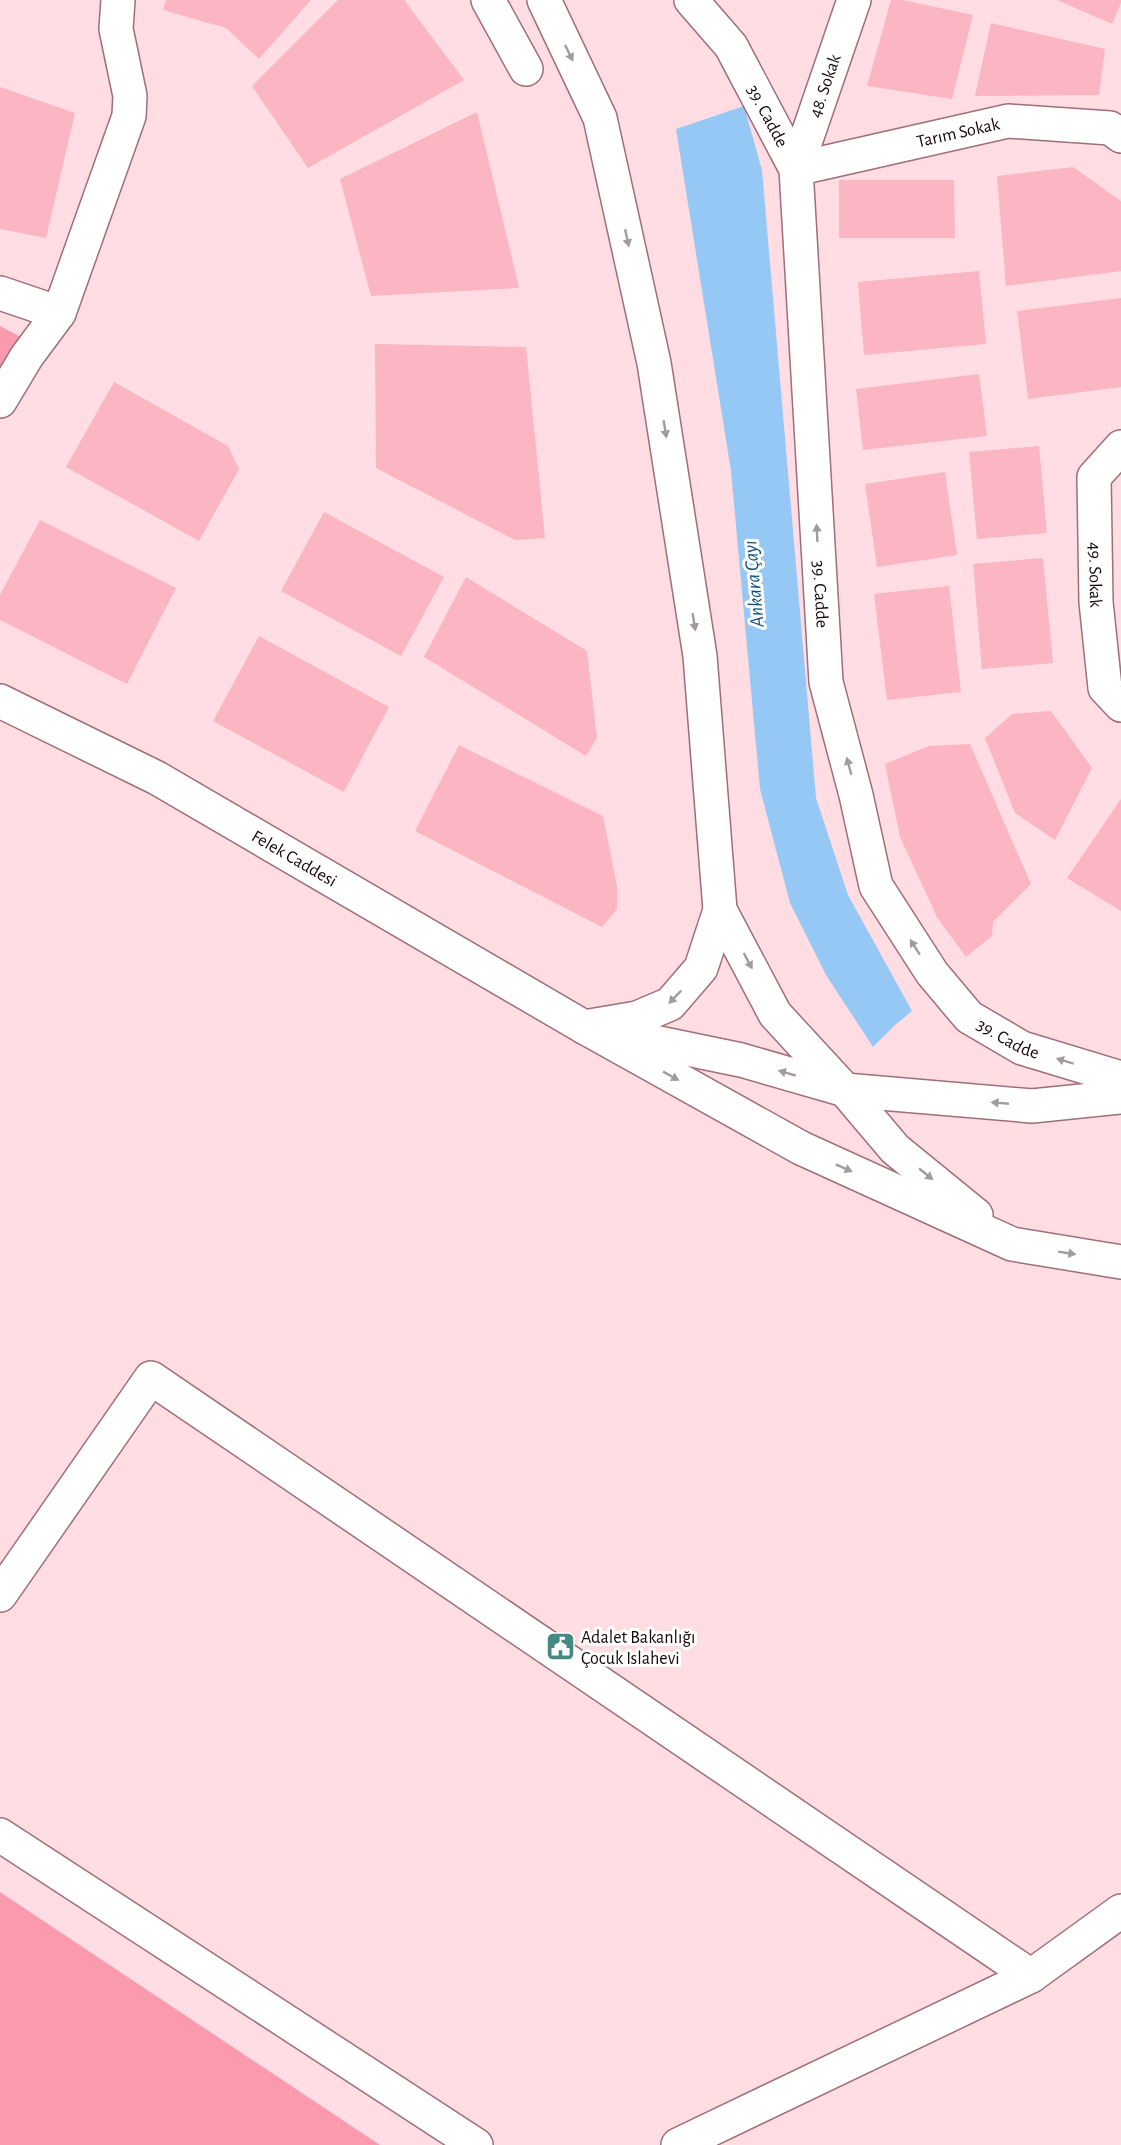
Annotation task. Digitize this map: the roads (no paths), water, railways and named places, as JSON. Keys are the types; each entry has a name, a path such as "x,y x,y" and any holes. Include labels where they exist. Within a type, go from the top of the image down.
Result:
{"street":[{"path":"0,401 27,356 59,313 129,116 130,96 116,29 118,0"},
{"path":"488,0 526,69"},
{"path":"544,0 600,118 654,363 700,656 720,910 701,968 670,1004 637,1018 584,1027"},
{"name":"39. Cadde","path":"691,0 730,46 796,169 826,682 856,795 876,886 932,973 969,1017 1022,1048 1121,1078"},
{"name":"48. Sokak","path":"796,169 854,0"},
{"name":"Tarım Sokak","path":"796,169 1008,121 1110,128 1121,136"},
{"path":"0,292 59,313"},
{"name":"49. Sokak","path":"1121,447 1094,477 1096,602 1105,688 1121,705"},
{"name":"Felek Caddesi","path":"0,701 157,778 584,1027 801,1148 1012,1244"},
{"path":"720,910 775,1014 845,1090 895,1149 1012,1244 1121,1262"},
{"path":"584,1027 741,1060 845,1090 1032,1106 1121,1097"},
{"path":"0,1595 151,1378 1030,1976"},
{"path":"0,1835 476,2145"},
{"path":"678,2145 1030,1976 1121,1911"}],"water":[{"name":"Ankara Çayı","path":"744,106 762,170 816,798 848,895 912,1011 873,1047 826,975 790,903 760,789 731,471 676,129"}],"place":[{"name":"Adalet Bakanlığı Çocuk Islahevi","path":"560,1647"}]}
